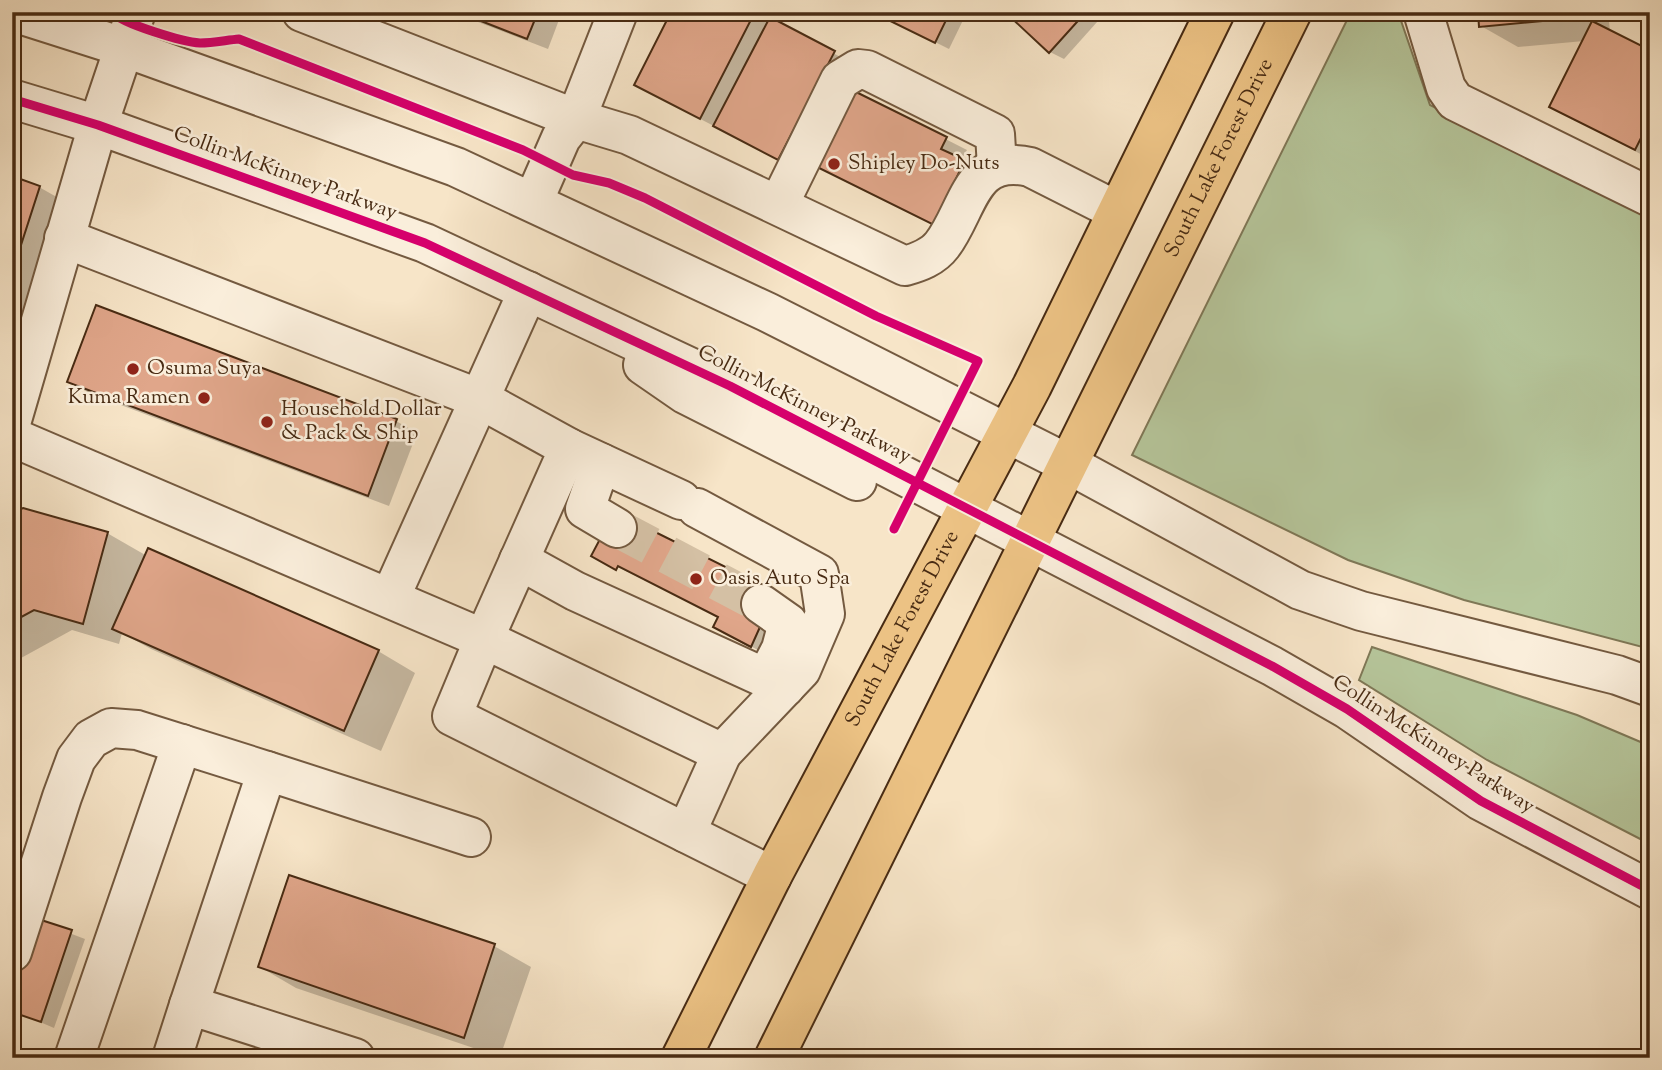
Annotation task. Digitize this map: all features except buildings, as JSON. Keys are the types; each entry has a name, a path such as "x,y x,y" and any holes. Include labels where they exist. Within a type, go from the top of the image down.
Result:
{"main road":[{"name":"South Lake Forest Drive","path":"681,1058 772,876 1032,386 1215,12"},
{"name":"South Lake Forest Drive","path":"774,1058 1292,12"}],"street":[{"path":"13,12 130,29 456,167 767,312 1068,464 1300,590 1361,611 1617,675 1650,687"},
{"path":"302,12 576,119 629,135 905,266 925,260 942,246 978,180 997,167 1016,164 1030,167 1117,211"},
{"path":"533,202 561,138 576,119 618,12"},
{"path":"1423,12 1446,88 1455,101 1650,197"},
{"path":"12,419 98,125 130,29"},
{"path":"779,204 840,80 858,69 995,134 997,167"},
{"name":"Collin McKinney Parkway","path":"12,99 98,125 425,243 730,386 960,520 1028,542 1283,673 1347,709 1481,801 1650,890"},
{"path":"64,238 480,400 585,455 689,504 819,575 825,614 801,670 775,682 575,591 519,561"},
{"path":"390,598 480,400 541,297"},
{"path":"12,437 484,639 722,753"},
{"path":"585,455 584,509 617,528"},
{"path":"585,455 519,561 452,716 772,876"},
{"path":"686,833 722,753 775,682 788,623 761,604"},
{"path":"12,952 76,759 91,739 111,728 137,730 471,837"},
{"path":"74,1058 182,744"},
{"path":"172,1058 267,772"},
{"path":"190,1005 355,1058"}],"green space":[{"path":"1351,12 1398,12 1430,105 1650,214 1650,649 1464,600 1348,560 1132,455"},
{"path":"1372,647 1577,715 1650,746 1650,844 1487,760 1359,680"}],"tunnel":[{"path":"617,528 761,604"}],"cycle path":[{"path":"112,12 140,27 192,42 239,39 523,150 573,175 609,183 645,198 876,316 978,361 894,529"},
{"path":"12,99 98,125 425,243 730,386 1272,666 1347,709 1481,801 1650,890"}],"place":[{"name":"Shipley Do-Nuts","path":"834,164"},
{"name":"Osuma Suya","path":"133,369"},
{"name":"Kuma Ramen","path":"204,398"},
{"name":"Household Dollar & Pack & Ship","path":"267,422"},
{"name":"Oasis Auto Spa","path":"696,579"}]}
